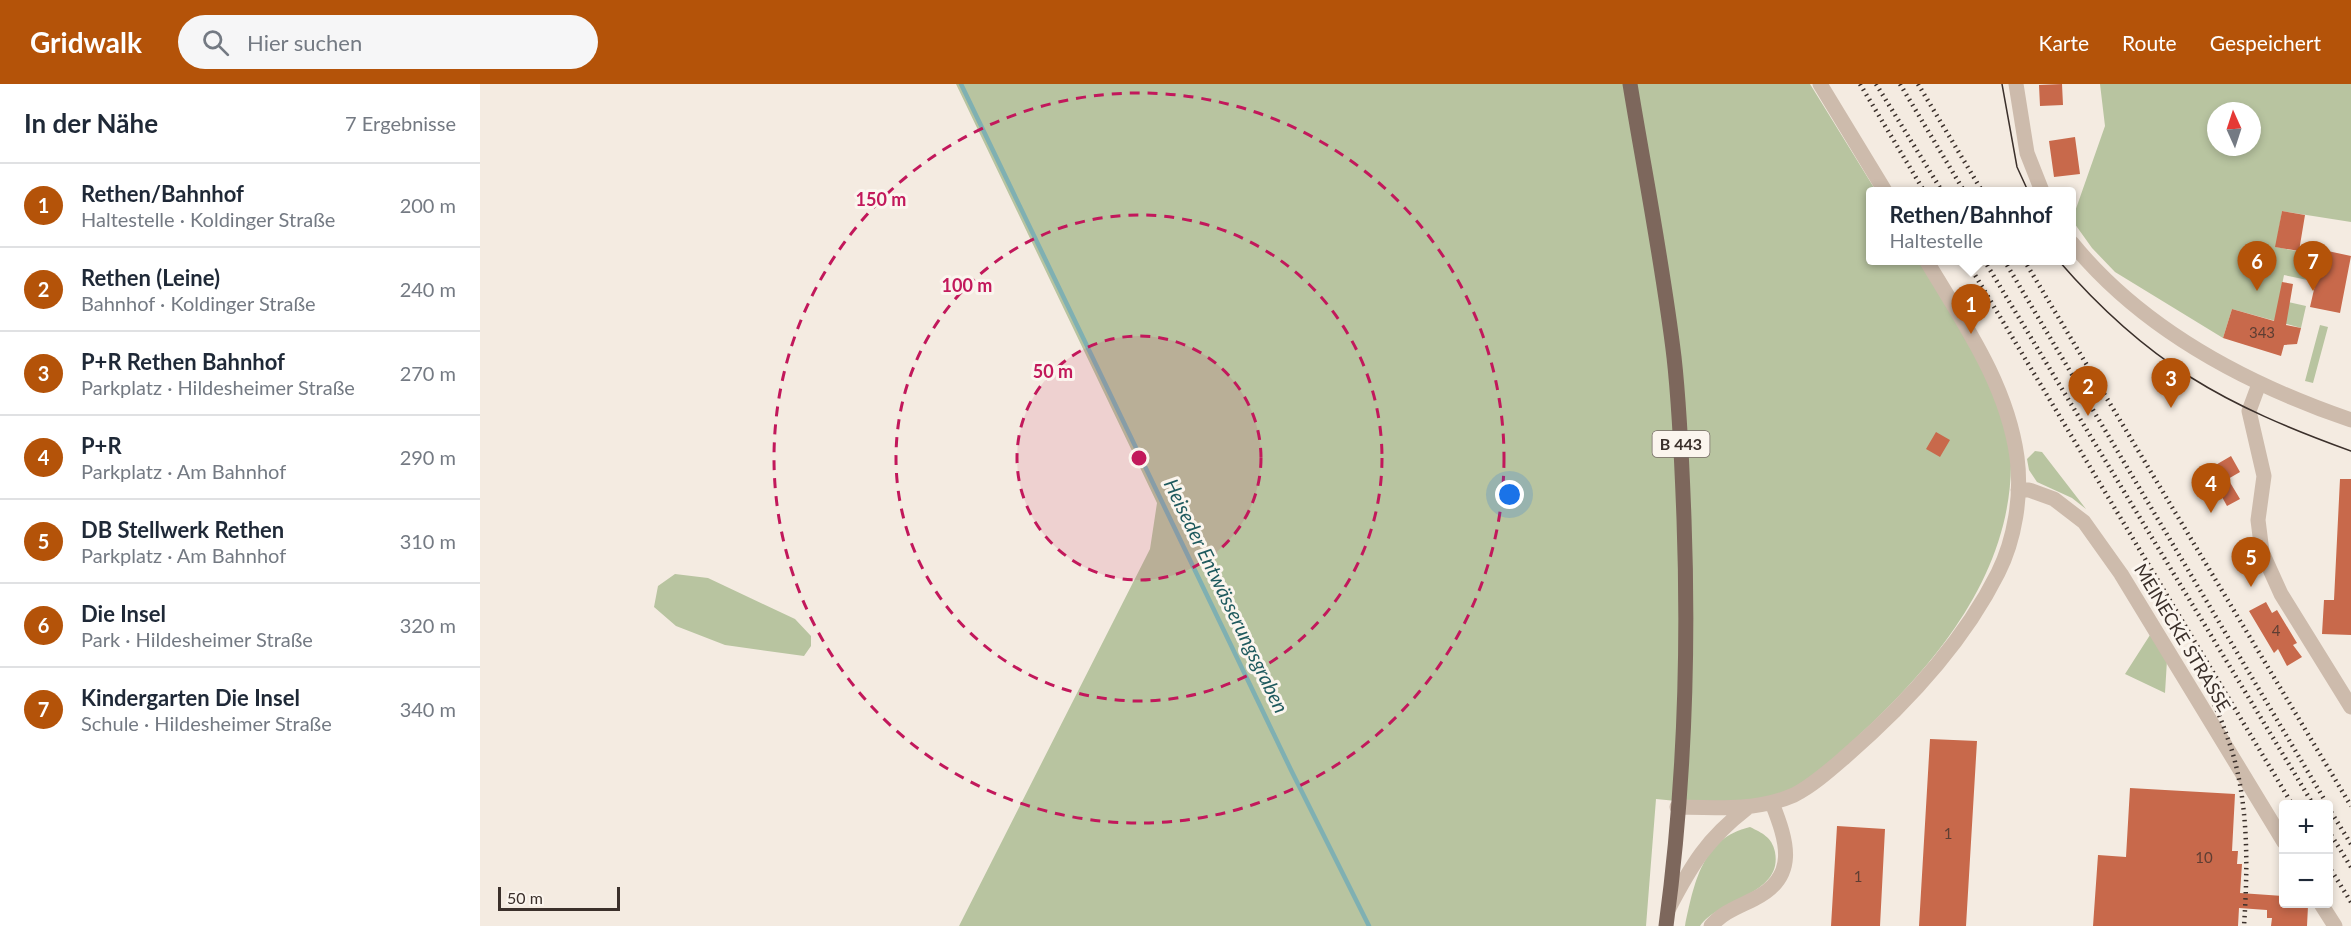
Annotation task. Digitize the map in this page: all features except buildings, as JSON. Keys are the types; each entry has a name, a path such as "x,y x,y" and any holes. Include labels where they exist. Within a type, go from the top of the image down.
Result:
{"main road":[{"name":"B 443","path":"1630,84 1667,304 1682,454 1686,592 1685,693 1666,926"}],"street":[{"path":"1820,84 1882,187"},
{"path":"2016,84 2027,153 2040,187"},
{"path":"2076,248 2104,279 2182,341 2259,384 2351,420"},
{"path":"1677,807 1747,808 1772,803 1796,794 1828,772 1901,704 1955,641 1999,572 2016,518 2017,459 2003,401 1971,334 1928,265"},
{"path":"2259,384 2249,411 2264,476 2258,520 2262,552 2281,594 2351,707"},
{"name":"MEINECKE STRASSE","path":"2018,490 2029,490 2054,499 2084,522 2121,574 2279,835"},
{"path":"1711,926 1721,915 1762,895 1780,880 1785,863 1784,834 1772,803"},
{"path":"1668,909 1695,860 1720,829 1747,808"},
{"path":"2324,908 2335,926"}],"green space":[{"path":"956,84 1810,84 1874,187 1866,187 1866,265 1923,265 1964,332 1992,386 2009,440 2011,465 2007,506 1997,545 1982,582 1962,618 1912,682 1833,760 1819,773 1795,789 1762,800 1709,803 1656,799 1646,926 959,926 1150,549 1157,503"},
{"path":"2100,84 2351,84 2351,222 2282,211 2276,247 2322,256 2317,282 2284,275 2279,300 2306,306 2301,328 2232,309 2223,338 2115,272 2092,248 2076,226 2076,209 2105,126"},
{"path":"2320,325 2328,327 2313,383 2305,381"},
{"path":"2035,451 2042,452 2086,509 2072,498 2037,482 2029,470 2027,459"},
{"path":"675,574 708,578 795,619 811,636 811,646 804,656 725,645 676,626 654,607 658,586"},
{"path":"2150,635 2167,660 2165,693 2125,674"},
{"path":"1750,827 1766,836 1774,847 1775,866 1769,878 1748,895 1709,917 1700,926 1685,926 1697,879 1711,852 1721,841"}],"waterway":[{"name":"Heiseder Entwässerungsgraben","path":"961,84 1291,770 1369,926"}],"tram line":[{"path":"2002,84 2017,167 2026,187"},
{"path":"2063,265 2124,327 2157,354 2191,377 2226,398 2264,416 2351,451"}],"railway":[{"path":"1860,84 1922,187"},
{"path":"1876,84 1940,187"},
{"path":"1900,84 1962,187"},
{"path":"1918,84 1980,187"},
{"path":"1969,265 2290,800"},
{"path":"1987,265 2311,800"},
{"path":"2007,265 2325,800"},
{"path":"2027,265 2351,806"},
{"path":"2187,651 2224,728 2240,784 2246,855 2244,926"},
{"path":"2333,815 2351,844"},
{"path":"2333,838 2351,867"},
{"path":"2333,873 2351,902"}],"place":[{"name":"Die Insel","path":"2257,291"},
{"name":"Kindergarten Die Insel","path":"2313,291"},
{"name":"Rethen/Bahnhof","path":"1971,334"},
{"name":"P+R Rethen Bahnhof","path":"2171,408"},
{"name":"Rethen (Leine)","path":"2088,416"},
{"name":"P+R","path":"2211,513"},
{"name":"DB Stellwerk Rethen","path":"2251,587"}]}
